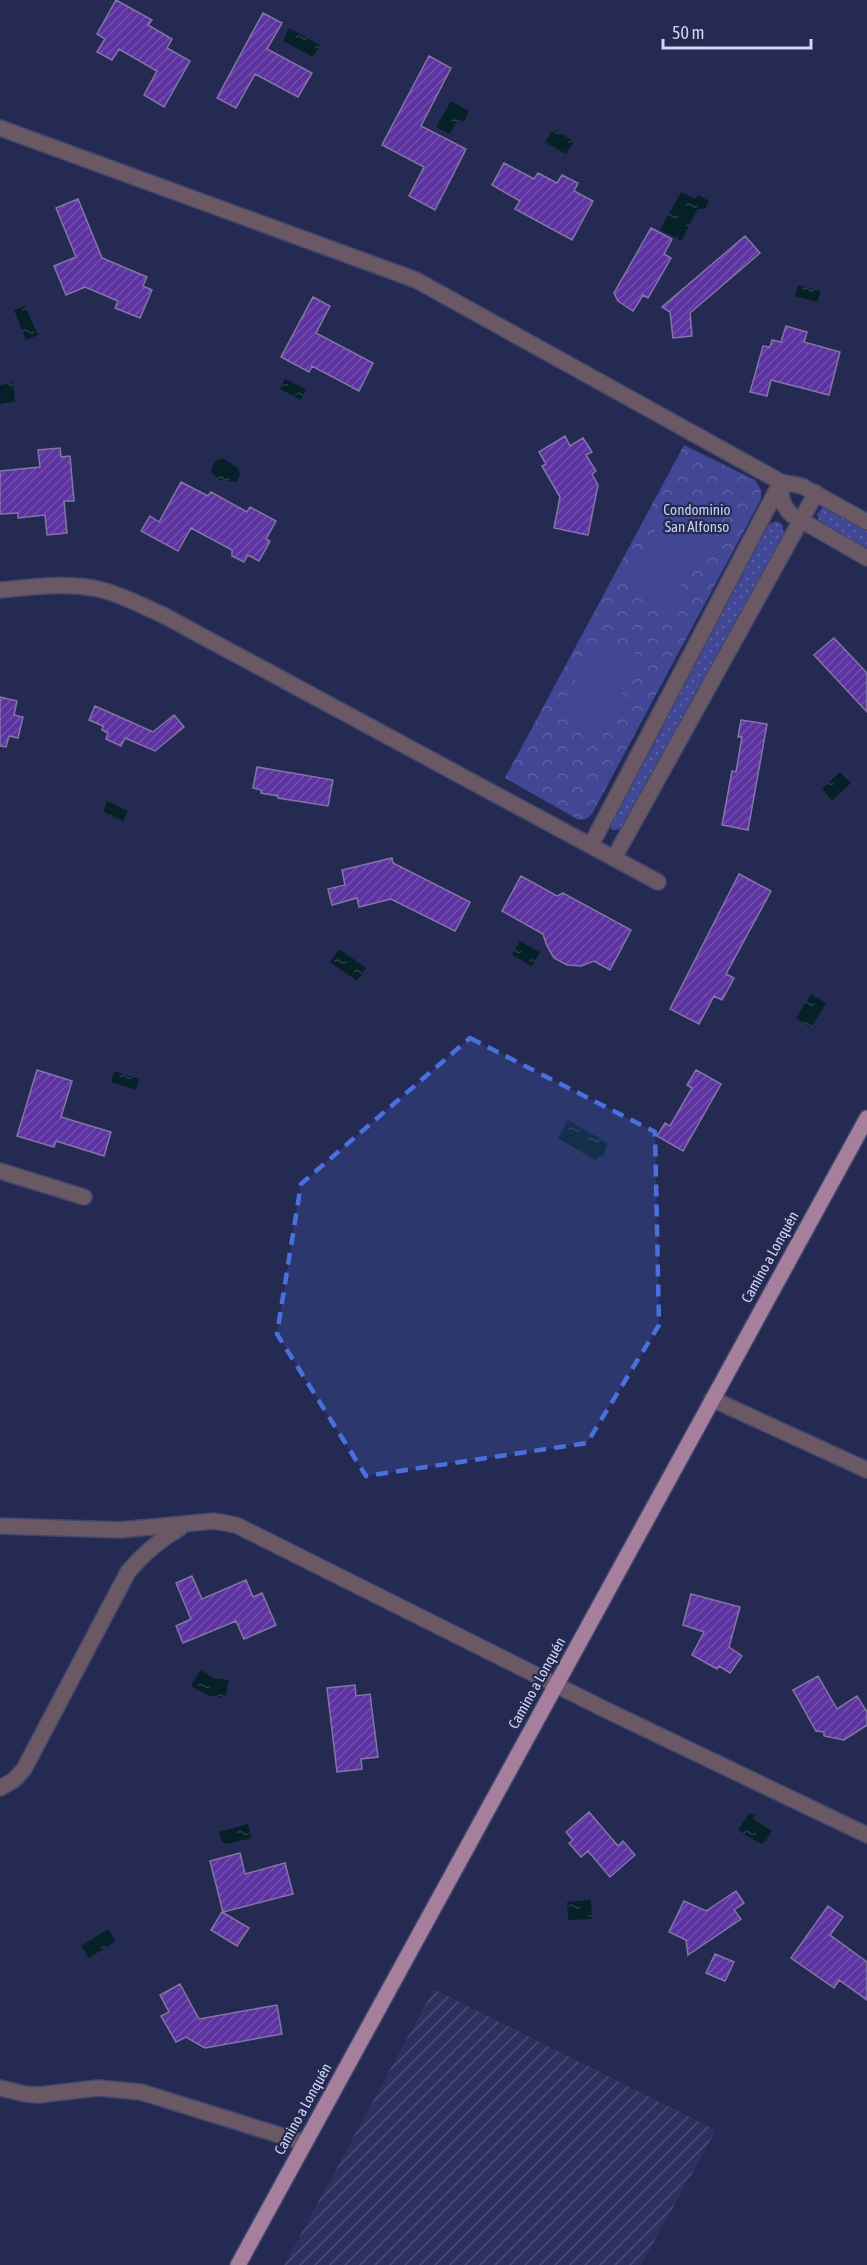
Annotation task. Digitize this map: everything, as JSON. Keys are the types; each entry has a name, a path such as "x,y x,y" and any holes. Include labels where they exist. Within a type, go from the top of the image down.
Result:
{"main road":[{"name":"Camino a Lonquén","path":"238,2265 867,1118"}],"street":[{"path":"0,128 416,280 781,482 802,486 867,522"},
{"path":"781,482 780,495 784,506 792,515 867,558"},
{"path":"591,845 781,482"},
{"path":"614,858 816,493"},
{"path":"0,590 67,585 99,589 124,597 163,615 658,882"},
{"path":"0,1171 84,1197"},
{"path":"712,1399 867,1470"},
{"path":"0,1526 120,1530 213,1521 236,1525 556,1685 867,1835"},
{"path":"0,1788 14,1780 24,1769 128,1572 157,1543 186,1525"},
{"path":"0,2088 38,2095 98,2088 126,2089 169,2100 305,2143"}],"highlighted area":[{"path":"470,1038 655,1132 659,1325 587,1443 366,1476 277,1334 301,1184"}],"shaded area":[{"path":"434,1989 716,2130 641,2265 284,2265"}],"green space":[{"name":"Condominio San Alfonso","path":"684,445 755,480 761,490 761,499 592,814 586,819 579,820 505,778"},
{"path":"679,487 722,511 669,607 626,583"},
{"path":"824,506 867,527 867,549 820,523 817,514"},
{"path":"776,521 782,524 784,535 625,829 612,830 608,823 766,526"},
{"path":"602,635 642,658 597,738 556,715"}],"water":[{"path":"289,28 320,45 313,57 283,41"},
{"path":"451,101 469,111 464,122 458,119 450,134 436,127"},
{"path":"553,129 574,141 566,154 545,142"},
{"path":"681,192 695,199 698,195 709,201 705,209 698,209 681,241 660,230"},
{"path":"798,285 821,291 817,302 795,296"},
{"path":"25,306 38,335 26,340 14,310"},
{"path":"285,379 306,389 301,400 280,389"},
{"path":"13,383 15,402 0,404 0,385"},
{"path":"223,458 238,468 240,475 237,482 220,480 212,473 211,469 215,461"},
{"path":"840,772 851,783 832,801 822,789"},
{"path":"107,801 128,811 123,821 103,812"},
{"path":"520,941 540,952 532,966 512,955"},
{"path":"339,949 366,968 357,981 330,962"},
{"path":"811,994 826,1003 811,1028 796,1018"},
{"path":"114,1071 139,1079 136,1090 111,1082"},
{"path":"568,1120 607,1143 604,1155 599,1156 596,1161 558,1138"},
{"path":"200,1670 214,1678 229,1680 225,1698 207,1695 191,1686"},
{"path":"750,1812 755,1815 753,1819 772,1831 763,1845 738,1830"},
{"path":"248,1824 251,1838 223,1845 219,1832"},
{"path":"591,1900 592,1919 568,1920 567,1902"},
{"path":"108,1929 116,1941 89,1958 81,1946"}],"building":[{"path":"116,0 152,20 148,25 172,39 167,48 190,61 164,107 144,95 157,71 119,49 112,60 97,52 105,39 97,34"},
{"path":"263,13 282,23 267,49 312,73 298,97 255,74 236,108 217,98"},
{"path":"429,56 451,68 421,126 466,149 435,210 409,196 424,167 382,145"},
{"path":"504,163 534,179 538,173 557,183 562,175 578,183 574,191 593,201 572,240 515,209 520,201 492,185"},
{"path":"78,199 102,258 147,277 143,286 152,290 140,318 115,308 118,301 85,287 66,295 54,266 76,257 56,208"},
{"path":"651,228 672,239 664,254 671,258 648,298 643,295 633,311 618,301 614,293"},
{"path":"745,236 760,253 690,313 692,336 673,338 670,312 662,307"},
{"path":"313,297 330,306 316,333 373,363 359,391 312,366 309,372 281,357"},
{"path":"786,326 807,332 804,342 840,352 829,395 771,380 767,396 750,392 763,346 770,347 772,340 781,342"},
{"path":"565,436 570,446 583,438 592,452 586,455 596,471 592,474 598,485 588,535 554,528 560,497 542,466 546,464 539,452"},
{"path":"60,448 61,457 70,456 74,501 64,501 67,533 47,535 45,515 18,518 18,513 0,514 0,471 40,467 38,450"},
{"path":"181,482 208,496 211,492 247,512 250,507 276,521 266,539 270,541 259,561 248,555 244,562 232,556 232,550 191,528 178,551 141,531 150,516 159,522"},
{"path":"834,638 867,673 867,712 814,655"},
{"path":"0,697 17,701 14,715 23,717 18,738 9,736 6,747 0,746"},
{"path":"95,706 153,732 174,715 184,727 155,751 125,738 121,746 106,739 108,733 102,730 103,726 89,720"},
{"path":"741,720 767,724 748,830 722,825 732,771 736,772 742,737 738,737"},
{"path":"257,767 333,780 328,806 261,793 261,790 253,788"},
{"path":"392,858 393,863 470,902 455,931 391,899 359,907 357,898 332,905 328,889 345,885 342,870"},
{"path":"739,874 771,891 726,974 734,978 722,1000 714,996 699,1024 670,1009"},
{"path":"521,876 557,896 563,893 631,930 610,970 594,961 581,966 567,965 554,958 543,934 502,911"},
{"path":"37,1070 72,1081 61,1117 111,1132 104,1156 56,1141 54,1147 17,1136"},
{"path":"696,1070 721,1084 683,1151 657,1136 665,1123 670,1126 692,1088 687,1085"},
{"path":"192,1576 202,1599 246,1580 253,1597 262,1593 276,1625 244,1639 236,1621 183,1643 176,1626 191,1619 176,1583"},
{"path":"691,1594 740,1607 729,1647 742,1656 730,1673 719,1666 717,1669 692,1655 704,1632 683,1625"},
{"path":"818,1676 837,1709 857,1696 867,1712 867,1725 844,1740 824,1736 824,1732 816,1731 793,1690"},
{"path":"355,1685 356,1696 370,1694 378,1757 361,1759 362,1769 337,1772 327,1688"},
{"path":"589,1812 618,1846 623,1841 635,1855 610,1877 588,1851 581,1857 569,1843 573,1840 566,1832"},
{"path":"240,1853 245,1874 285,1863 293,1894 223,1912 210,1861"},
{"path":"736,1891 744,1903 734,1910 741,1919 688,1955 686,1940 669,1932 684,1901 706,1911"},
{"path":"828,1906 843,1917 830,1935 867,1962 867,2000 839,1980 834,1988 791,1958"},
{"path":"222,1912 249,1928 237,1946 211,1930"},
{"path":"715,1954 734,1962 725,1981 706,1973"},
{"path":"180,1984 199,2019 277,2005 282,2034 205,2048 186,2037 176,2042 161,2016 169,2012 160,1995"}]}
